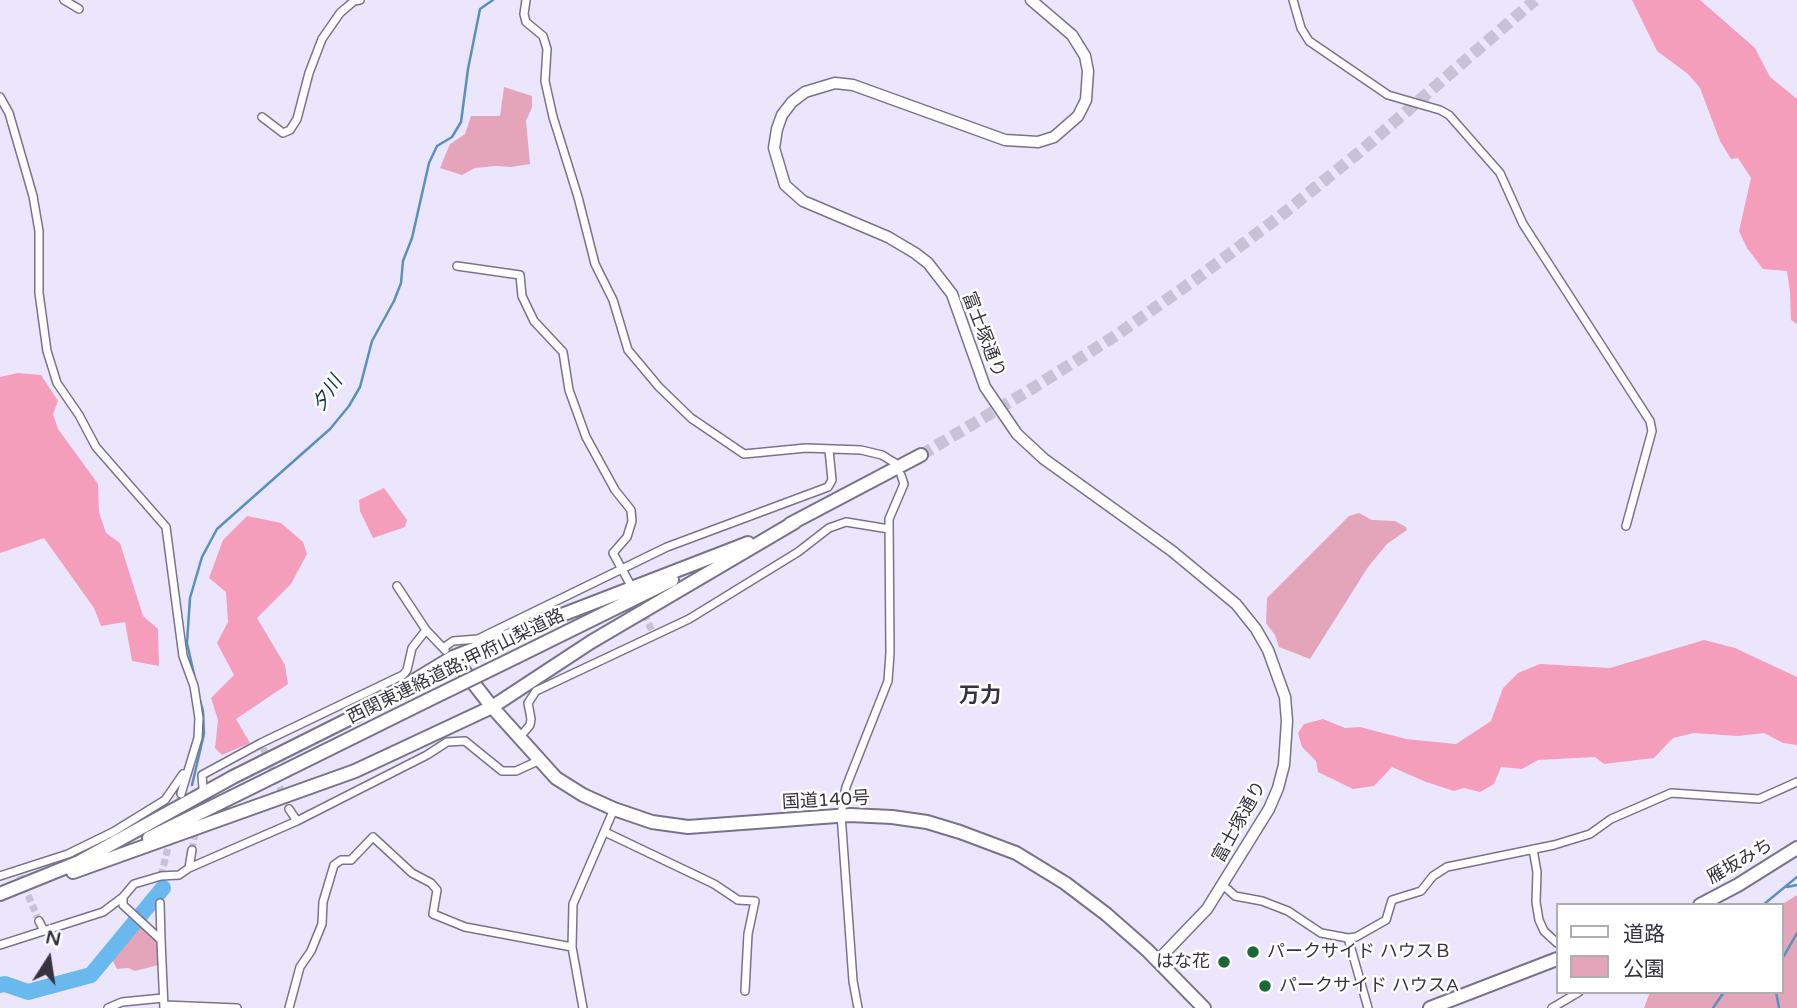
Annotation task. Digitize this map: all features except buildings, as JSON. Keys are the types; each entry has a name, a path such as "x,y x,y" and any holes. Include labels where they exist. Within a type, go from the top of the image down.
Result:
{"highway":[{"name":"西関東連絡道路;甲府山梨道路","path":"0,897 73,872 261,784 747,543 795,522 921,454"},
{"path":"73,872 355,771 492,708 591,642 795,522"},
{"path":"0,897 79,862 233,777 357,715 453,657 747,543"},
{"name":"国道140号","path":"453,657 492,708 556,778 583,796 652,822 688,827 841,814 927,822 960,832 1016,853 1065,883 1106,914 1158,960 1199,1006"},
{"name":"雁坂みち","path":"1704,903 1797,848"},
{"path":"1430,1008 1556,959"}],"street":[{"path":"64,0 79,9"},
{"path":"262,117 283,133 290,130 297,119 309,73 322,39 340,13 354,1 360,0"},
{"path":"526,0 526,22 543,36 547,49 545,80 553,117 595,264 613,300 628,350 659,387 691,418 744,454 806,448 862,450 882,455 895,463"},
{"name":"富士塚通り","path":"1031,0 1072,35 1085,57 1088,71 1086,100 1078,116 1054,137 1022,143 1005,140 853,85 835,83 805,92 792,102 782,115 774,148 785,185 803,201 887,237 928,263 958,305 985,387 1017,434 1054,466 1236,604 1260,635 1279,676 1285,697 1284,765 1269,809 1208,909 1158,960"},
{"path":"1293,0 1301,28 1309,41 1388,95 1449,115 1500,173 1523,224 1650,421 1652,431 1626,526"},
{"path":"0,97 9,113 33,196 39,231 39,293 47,351 57,383 79,415 96,447 166,527 183,656 194,686 199,718 198,738 181,794"},
{"path":"457,266 520,275 522,296 534,321 563,352 569,390 586,437 615,490 631,510 632,521 627,537 612,553 629,582"},
{"path":"443,648 453,641 478,639 667,547 828,487 832,480 829,450"},
{"path":"858,1008 853,981 841,814 846,787 888,681 889,519 904,484 901,475"},
{"path":"520,737 530,725 528,703 536,691 689,619 798,552 829,528 846,522 889,529"},
{"path":"397,586 426,630 453,657"},
{"path":"203,788 202,775 403,676 412,648 426,630"},
{"path":"0,945 103,912 123,897 134,884 161,876 179,875 189,868 298,821 428,755 447,742 465,741 502,771 522,769 540,759"},
{"path":"0,876 20,873 113,832 164,800 188,768"},
{"path":"1223,885 1235,896 1262,901 1288,911 1321,933 1356,937 1386,920 1392,900 1421,891 1433,876 1447,867 1590,834 1611,819 1671,793 1759,799 1797,782"},
{"path":"289,809 298,821"},
{"path":"583,1008 572,947 572,904 614,809"},
{"path":"605,832 714,884 738,900 755,901 748,934 745,990"},
{"path":"289,1008 300,967 311,951 322,925 323,902 334,865 341,860 351,860 373,837 412,873 431,883 437,890 433,914 465,927 572,947"},
{"path":"1533,849 1539,920 1544,931 1556,942"},
{"path":"189,868 192,850"},
{"path":"123,897 123,905 161,940"},
{"path":"160,903 164,1004"},
{"path":"39,921 44,931"},
{"path":"1348,938 1368,1008"},
{"path":"1558,1007 1576,994"},
{"path":"108,1008 122,1002 237,1008"}],"green space":[{"path":"504,87 532,96 532,107 526,121 530,164 475,168 462,175 440,168 450,144 465,134 471,116 500,116"},
{"path":"1359,513 1372,520 1395,521 1407,530 1387,544 1368,567 1310,659 1279,647 1275,635 1266,623 1267,598 1349,516"},
{"path":"1797,895 1797,1008 1644,1008 1649,994 1783,994 1783,904"},
{"path":"143,924 161,940 162,964 135,971 128,968 117,969 112,959"}],"shaded area":[{"path":"1632,0 1700,0 1755,48 1770,77 1797,99 1797,324 1791,320 1787,271 1763,269 1747,248 1739,231 1751,178 1738,158 1731,159 1720,141 1700,88 1688,74 1657,51"},
{"path":"18,373 41,375 58,401 53,414 58,429 98,484 99,512 106,533 120,543 143,616 158,629 159,666 132,661 125,622 101,626 94,608 44,538 0,553 0,377"},
{"path":"384,488 407,520 405,527 373,538 360,511 359,500"},
{"path":"247,516 281,523 303,542 307,554 291,584 257,618 285,665 288,684 236,719 250,743 222,755 215,748 218,720 211,698 234,675 217,643 228,622 226,592 209,578 223,540"},
{"path":"1704,640 1735,648 1797,677 1797,745 1783,743 1764,733 1738,736 1694,733 1673,738 1654,758 1604,764 1595,757 1538,760 1522,769 1501,767 1494,784 1480,792 1464,788 1454,791 1392,767 1374,786 1353,789 1318,772 1316,761 1302,747 1298,733 1304,724 1323,719 1345,728 1360,727 1406,739 1456,744 1491,721 1503,688 1518,673 1540,664 1610,668"}],"waterway":[{"name":"夕川","path":"196,683 187,643 190,598 202,557 217,529 330,429 360,387 372,341 401,283 403,261 412,238 429,163 437,146 452,137 461,122 480,9 493,0"},
{"name":"夕川","path":"192,785 204,734 203,711 198,693"},
{"path":"1765,903 1797,877"},
{"path":"1787,887 1797,885"},
{"name":"夕川","path":"0,985 5,984 28,992 91,975 163,888"},
{"path":"1783,958 1797,933"},
{"path":"1713,1008 1723,994"},
{"path":"1776,994 1779,1008"}],"tunnel":[{"path":"921,455 1115,336 1196,279 1362,150 1535,0"},
{"path":"635,595 654,635"},
{"path":"263,748 289,809"},
{"path":"161,876 181,794"},
{"path":"192,850 196,827"},
{"path":"20,876 39,921"}],"place":[{"name":"パークサイド ハウスＢ","path":"1253,952"},
{"name":"はな花","path":"1224,962"},
{"name":"パークサイド ハウスA","path":"1265,986"}],"district":[{"name":"万力","path":"980,696"}]}
